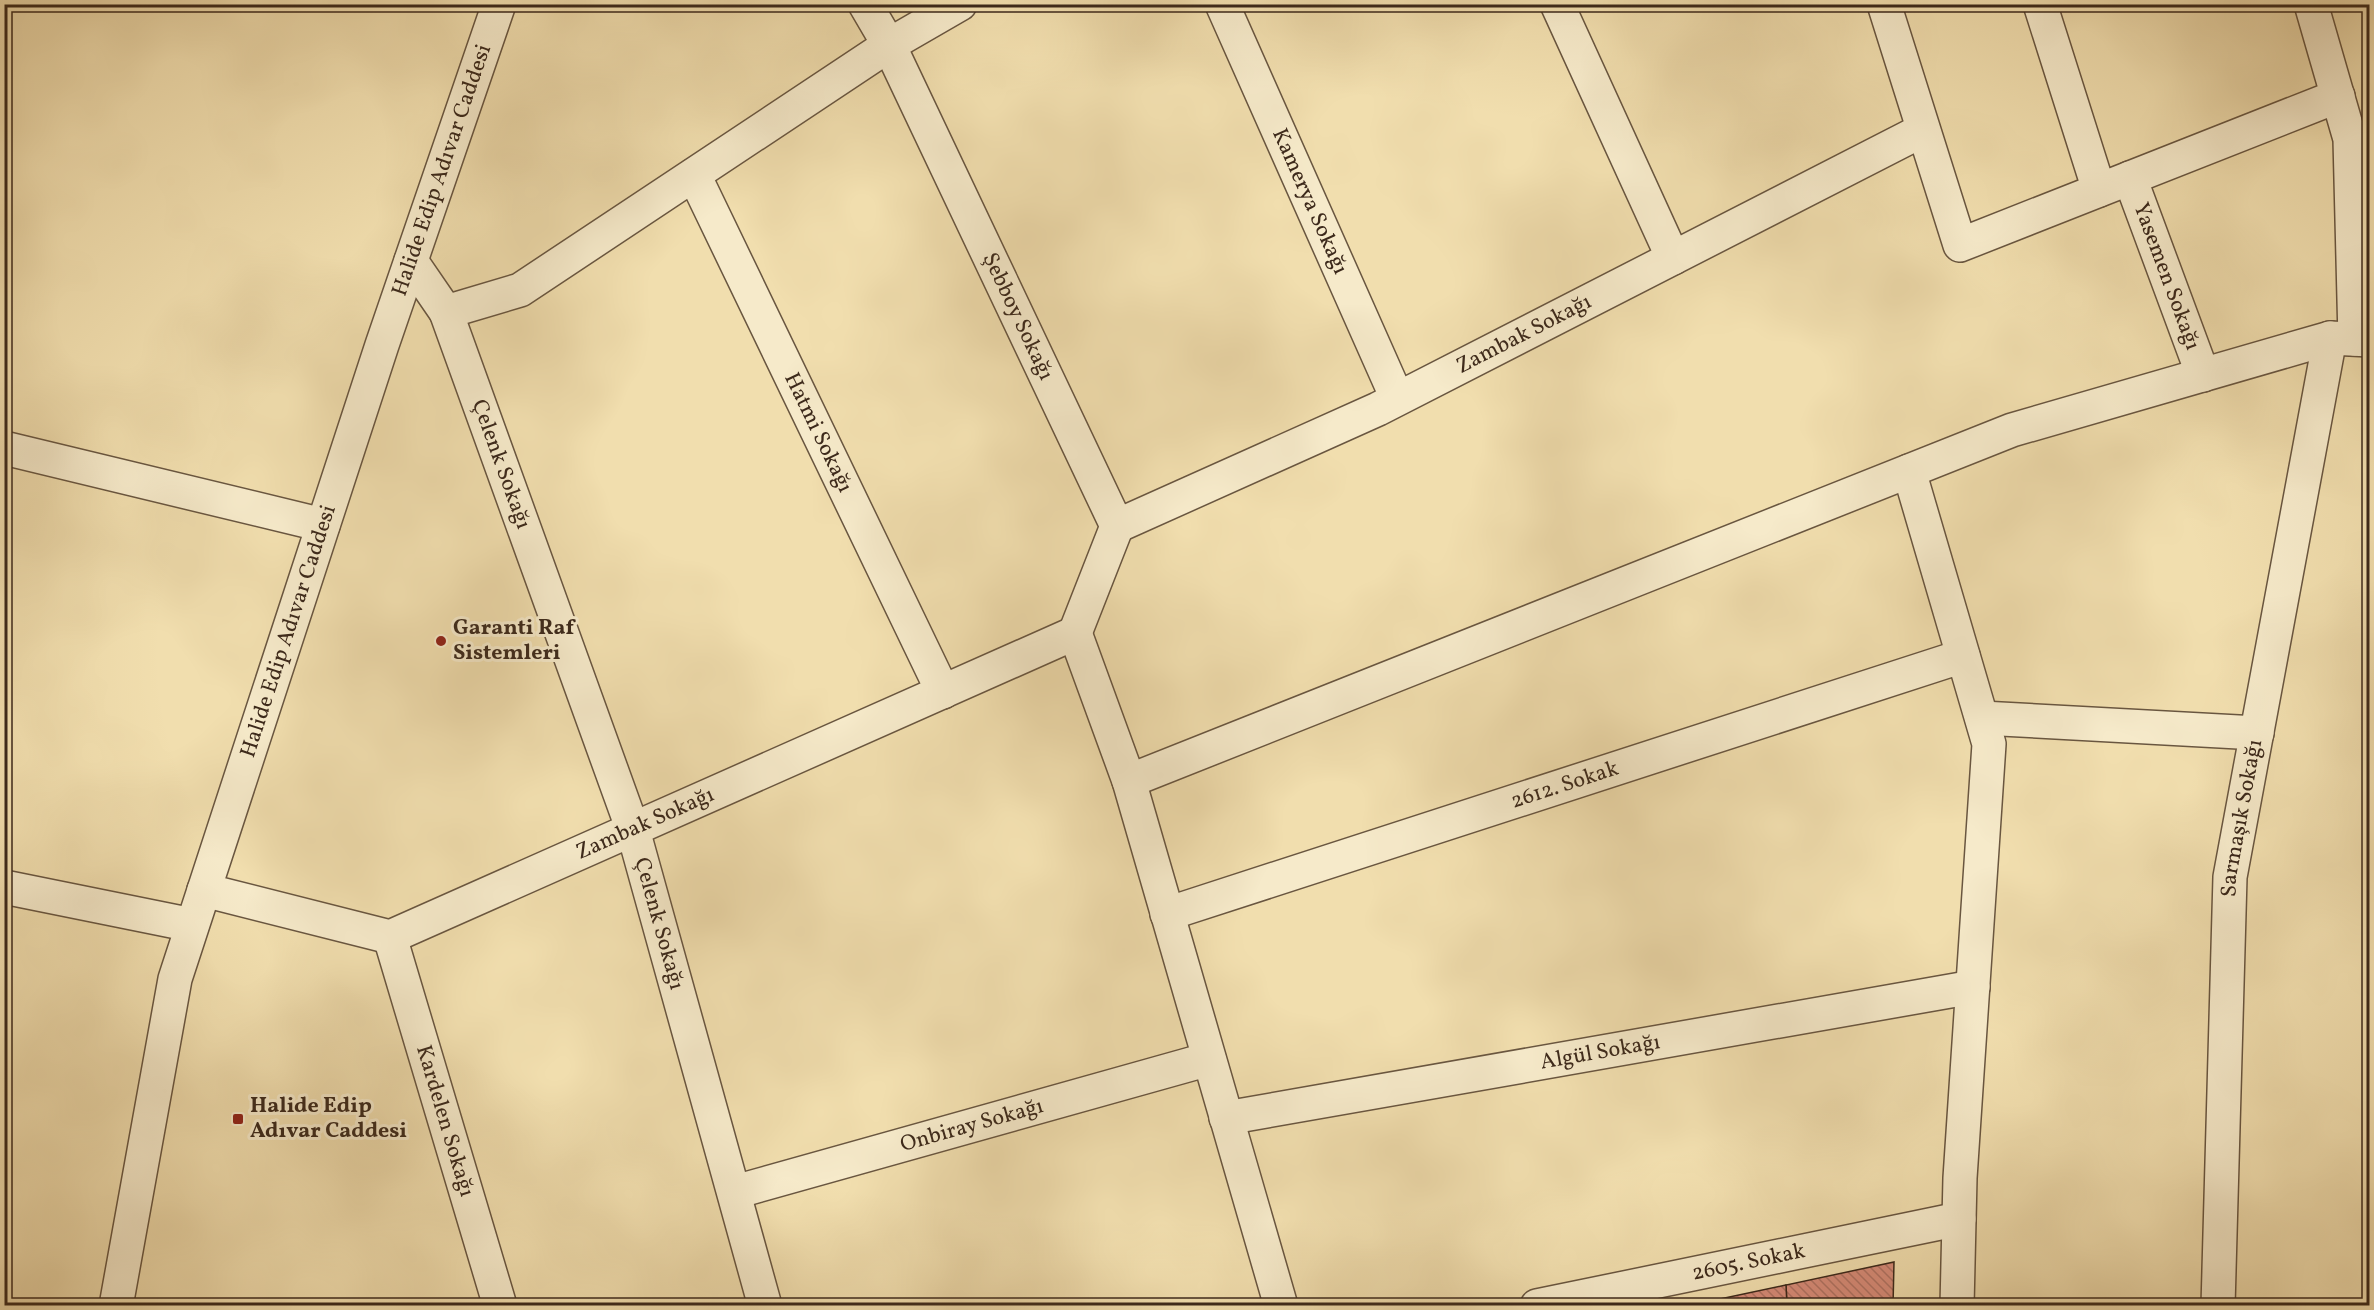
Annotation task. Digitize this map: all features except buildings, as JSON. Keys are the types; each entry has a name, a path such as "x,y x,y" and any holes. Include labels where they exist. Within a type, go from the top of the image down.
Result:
{"street":[{"name":"Halide Edip Adıvar Caddesi","path":"116,1305 175,979 323,525 499,4"},
{"name":"Şebboy Sokağı","path":"865,4 889,45 1118,526"},
{"path":"446,312 520,290 889,45 960,4"},
{"name":"Kamerya Sokağı","path":"1222,4 1397,398"},
{"path":"1557,4 1673,258"},
{"path":"1884,4 1960,245 2338,96"},
{"name":"Yasemen Sokağı","path":"2040,4 2099,190"},
{"name":"Sarmaşık Sokağı","path":"2218,1305 2230,877 2257,733 2351,339 2350,139 2312,4"},
{"name":"Zambak Sokağı","path":"1118,526 1397,398 1923,130"},
{"name":"Hatmi Sokağı","path":"694,174 944,692"},
{"name":"Yasemen Sokağı","path":"2130,178 2203,375"},
{"name":"Çelenk Sokağı","path":"411,261 446,312 633,830 765,1305"},
{"path":"1129,781 2012,430 2203,375 2351,339"},
{"path":"4,448 323,525"},
{"path":"1909,471 1989,744 1959,1219 1957,1305"},
{"path":"1118,526 1075,633 1129,781 1281,1305"},
{"name":"Zambak Sokağı","path":"390,937 1075,633"},
{"name":"2612. Sokak","path":"1167,914 1963,656"},
{"path":"1982,718 2257,733"},
{"path":"4,887 192,925"},
{"path":"204,890 390,937"},
{"name":"Kardelen Sokağı","path":"390,937 500,1305"},
{"name":"Algül Sokağı","path":"1226,1118 1973,987"},
{"name":"Onbiray Sokağı","path":"735,1192 1209,1059"},
{"name":"2605. Sokak","path":"1538,1305 1959,1219"}],"place":[{"name":"Garanti Raf Sistemleri","path":"441,641"},
{"name":"Halide Edip Adıvar Caddesi","path":"238,1119"}]}
